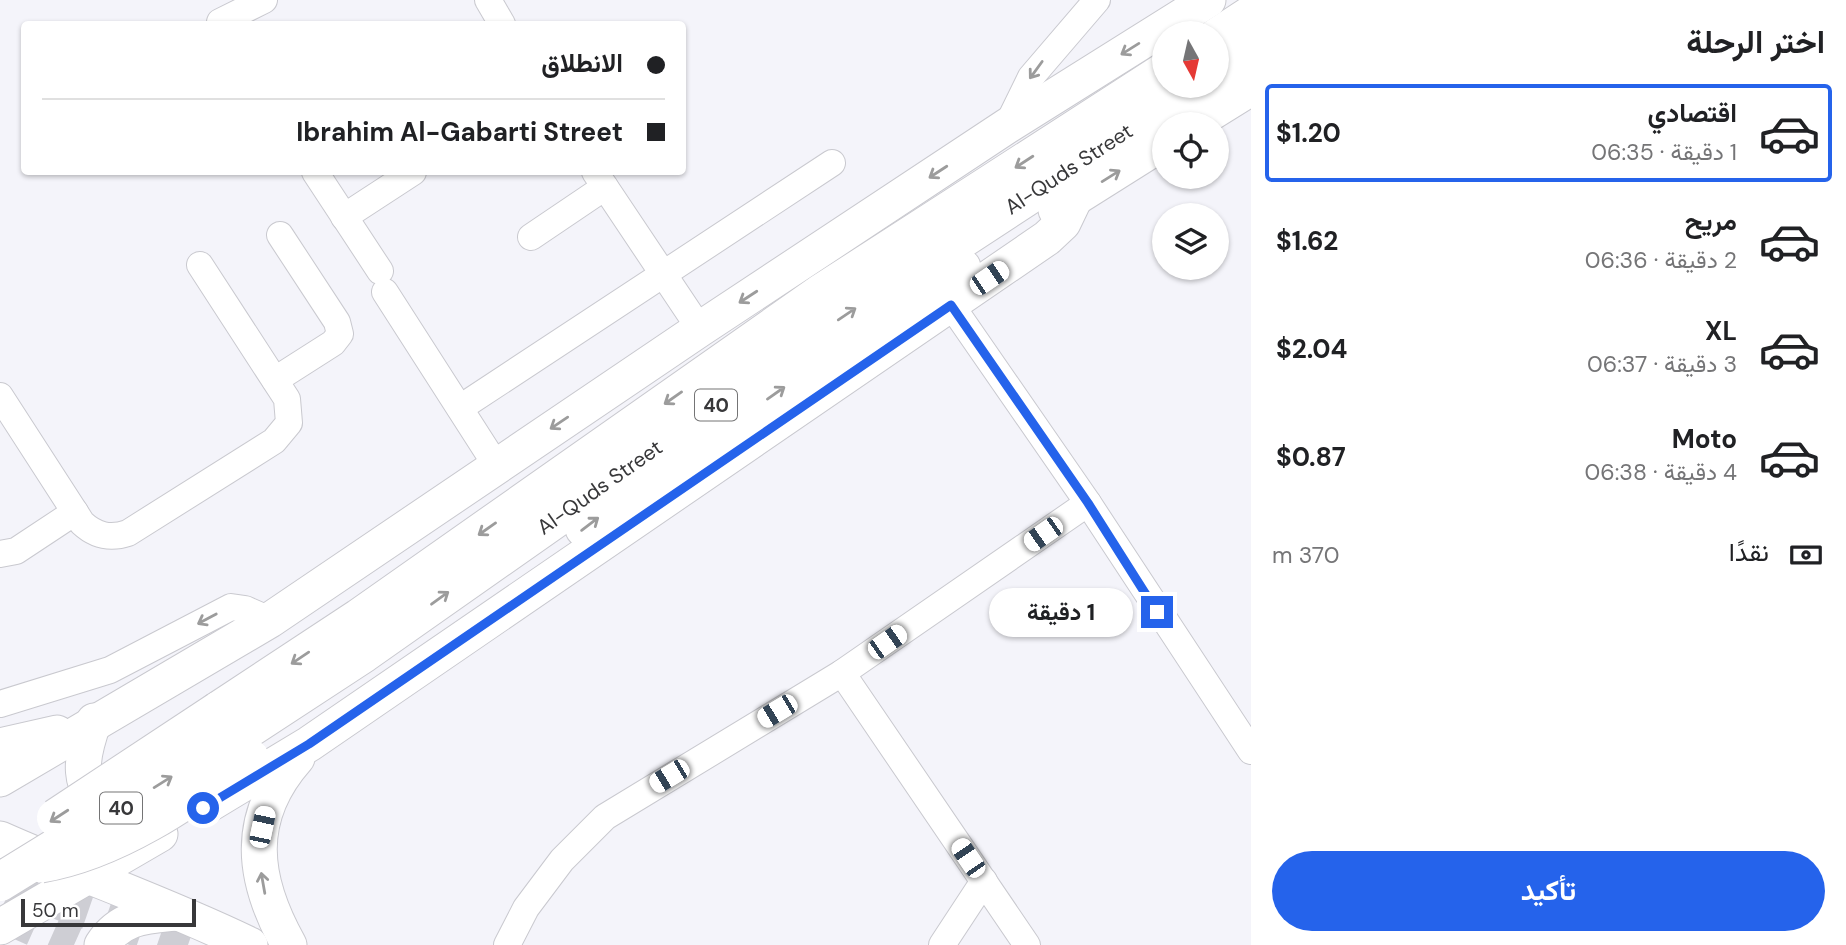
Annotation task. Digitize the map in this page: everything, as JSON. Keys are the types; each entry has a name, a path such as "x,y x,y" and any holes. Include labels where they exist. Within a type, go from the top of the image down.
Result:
{"highway":[{"path":"1229,29 1251,15"},
{"path":"1229,65 1251,51"},
{"name":"Al-Quds Street","path":"0,851 237,734 359,618 820,295 1152,80"},
{"name":"Al-Quds Street","path":"0,877 237,734 364,653 835,322 1178,98"}],"main road":[{"path":"0,779 94,721 270,620 699,328 1007,126 1208,0"},
{"path":"1212,112 1251,88"},
{"path":"237,734 533,565 838,350 1152,150"},
{"path":"0,927 88,878 309,744 1055,232 1069,213 1075,198"},
{"path":"94,721 82,754 82,771 87,787 97,801 110,812 126,818 181,820"},
{"path":"0,746 94,721"},
{"path":"289,945 267,904 261,879 262,827 267,802 281,776 309,744"},
{"path":"0,839 88,878 187,934"},
{"path":"0,877 88,878"},
{"path":"102,945 117,927 128,920 250,945"}],"street":[{"path":"217,15 264,0"},
{"path":"488,0 500,21"},
{"path":"1007,126 1031,77 1097,0"},
{"path":"460,408 832,163"},
{"path":"316,175 496,465"},
{"path":"344,217 408,175"},
{"path":"531,237 600,179 699,328"},
{"path":"275,380 333,343 340,334 337,322 280,235"},
{"path":"0,396 82,523 99,535 108,537 128,533 274,441 289,423 290,411 275,380 200,265"},
{"path":"951,305 1088,503 1251,751"},
{"path":"507,945 526,908 562,860 605,817 842,673 1088,503"},
{"path":"0,554 16,551 75,512"},
{"path":"0,704 110,670 232,607 245,609 270,620"},
{"path":"842,673 1027,945"},
{"path":"942,945 984,881"}],"tunnel":[{"path":"0,876 63,902 188,945"},
{"path":"0,912 74,945"}],"route":[{"path":"203,808 309,744 951,305 1088,503 1157,612"}]}
